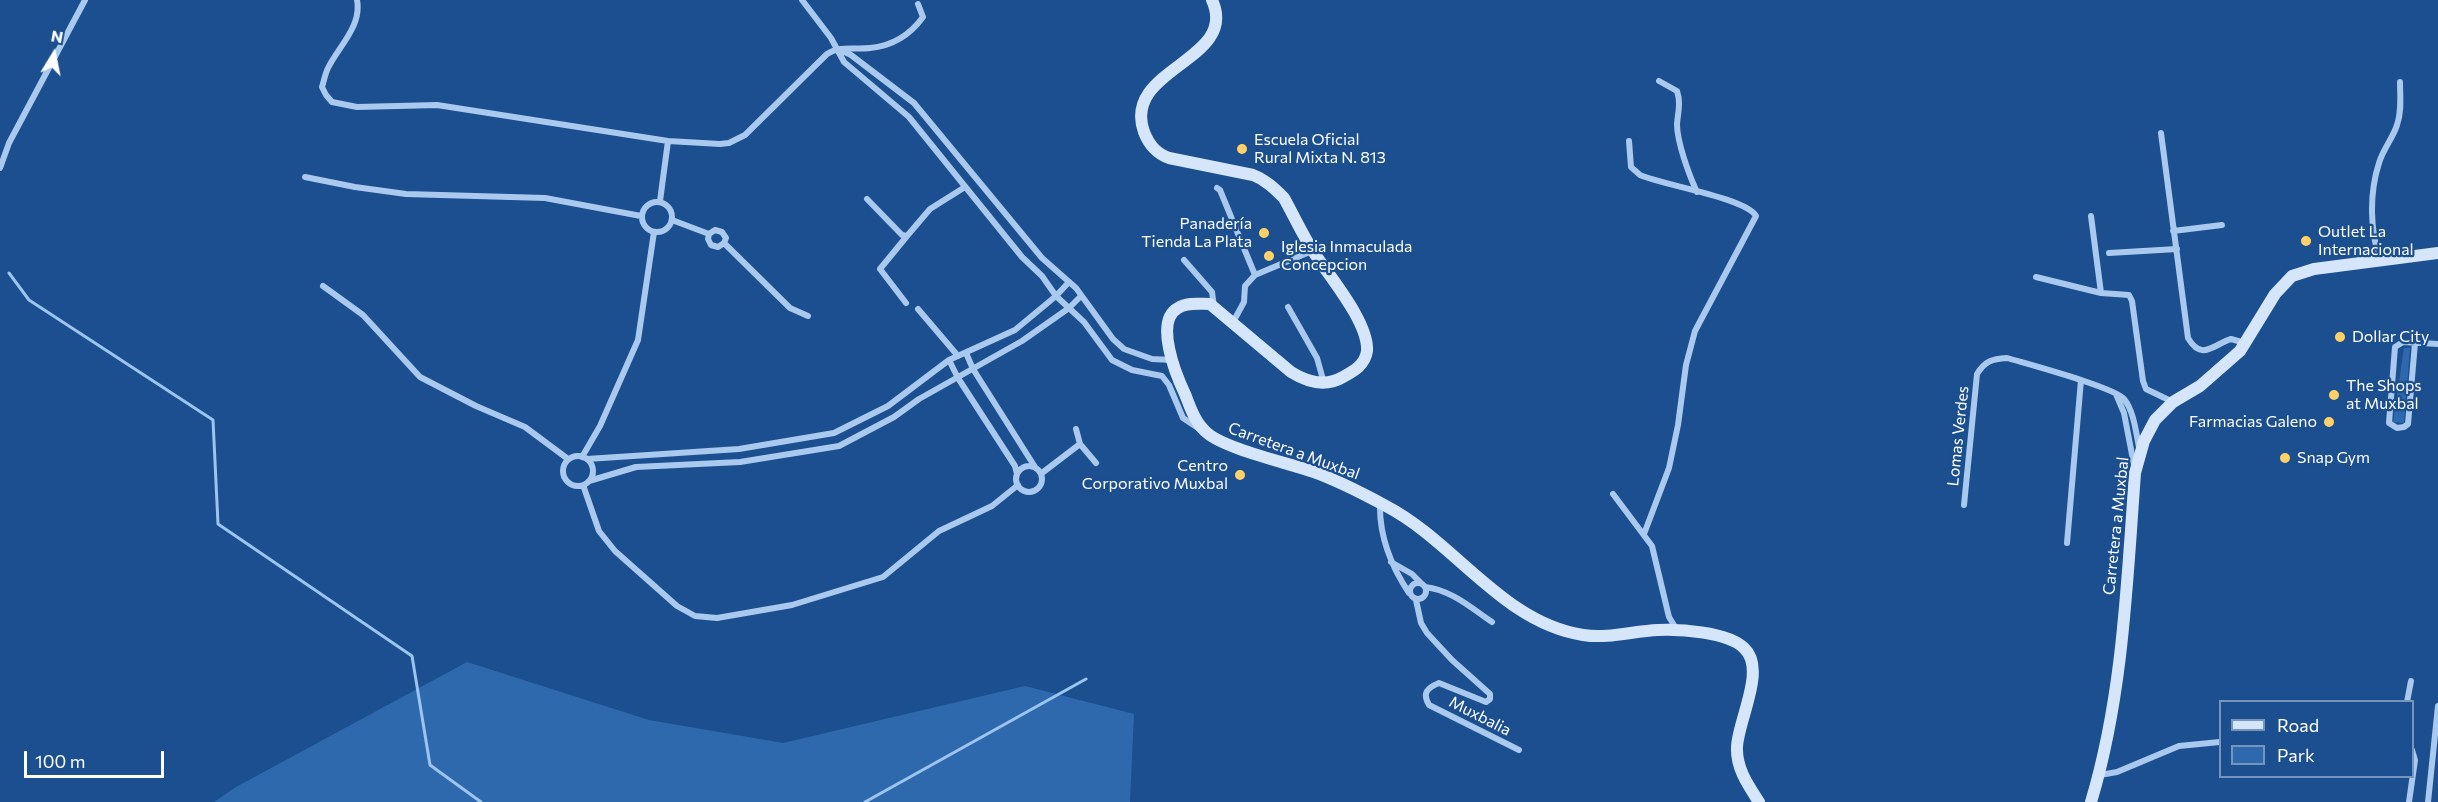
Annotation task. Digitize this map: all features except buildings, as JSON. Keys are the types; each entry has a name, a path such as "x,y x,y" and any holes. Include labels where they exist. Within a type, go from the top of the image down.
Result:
{"main road":[{"path":"1212,0 1217,12 1215,29 1211,37 1146,95 1141,116 1147,139 1157,153 1169,158 1261,178 1284,198 1312,250 1339,287 1351,309 1361,328 1367,351 1358,368 1339,380 1324,383 1302,379 1214,308"},
{"name":"Carretera a Muxbal","path":"2091,802 2100,775 2118,669 2135,473 2150,427 2173,402 2223,368 2246,343 2275,294 2292,276 2314,268 2437,252"},
{"name":"Carretera a Muxbal","path":"1214,308 1210,304 1180,306 1167,320 1172,360 1194,416 1204,431 1223,443 1330,478 1403,514 1440,542 1505,599 1552,627 1580,635 1601,637 1658,630 1678,631 1715,635 1743,647 1752,662 1752,677 1737,750 1745,781 1759,802"}],"street":[{"path":"0,168 9,143 85,0"},
{"path":"357,0 358,10 351,31 328,69 322,87 332,102 357,107 437,105 668,141 720,144 738,140 752,129 827,54 837,48 871,48 905,36 923,17 918,4"},
{"path":"802,0 837,48 844,63 909,117 1022,257 1042,276 1056,296 1084,322 1112,360 1132,370 1162,376 1169,385 1183,418 1204,431"},
{"path":"837,48 852,56 915,103 1042,258 1069,282 1124,349 1138,356 1172,360"},
{"path":"1659,81 1677,91 1680,109 1677,125 1690,177 1697,192"},
{"path":"2380,261 2374,242 2372,214 2375,177 2379,161 2398,122 2400,82"},
{"path":"2161,133 2186,331 2192,344 2198,348 2209,350 2231,339 2246,343"},
{"path":"660,201 668,141"},
{"path":"1629,141 1631,167 1634,171 1646,178 1748,208 1756,216 1695,330 1686,365 1678,425 1669,468 1644,534"},
{"path":"305,177 355,188 406,194 545,198 641,216"},
{"path":"906,303 880,269 930,208 965,187"},
{"path":"1217,188 1220,190 1255,275"},
{"path":"867,199 902,235 907,236"},
{"path":"660,201 668,206 672,220 667,228 654,232 646,228 641,216 647,204 660,201"},
{"path":"2091,216 2101,293"},
{"path":"672,220 709,234"},
{"path":"2172,231 2222,225"},
{"path":"720,230 725,236 724,243 718,247 711,245 708,239 709,234 720,230"},
{"path":"584,458 638,340 654,232"},
{"path":"724,243 790,308 808,316"},
{"path":"2109,253 2177,249"},
{"path":"1232,324 1244,302 1245,286 1255,275 1312,250"},
{"path":"1184,260 1212,292 1214,308"},
{"path":"2036,277 2101,293 2124,293 2130,297 2143,381 2146,388 2173,402"},
{"path":"323,286 363,315 420,377 476,406 525,427 568,459 739,449 834,433 888,406 949,360 1015,330 1056,296 1069,282"},
{"path":"568,459 563,467 565,480 572,485 586,483 636,467 740,462 838,446 894,417 919,399 1022,341 1069,308 1081,296"},
{"path":"1288,307 1317,358 1324,383"},
{"path":"918,309 958,356"},
{"path":"2415,343 2408,424 2400,429 2389,423 2395,349 2398,344 2415,343 2438,344"},
{"path":"949,360 958,378 1016,466 1018,485 1024,491 1037,489 1042,482 1042,473 1035,467 973,369 966,353"},
{"name":"Lomas Verdes","path":"1964,506 1977,374 1984,363 1995,358 2007,358 2115,393"},
{"path":"2067,543 2080,380"},
{"path":"2115,393 2123,398 2129,408 2141,452"},
{"path":"2115,393 2124,413 2135,473"},
{"path":"1076,429 1080,444 1096,463"},
{"path":"1042,473 1080,444"},
{"path":"584,458 592,467 586,483 599,531 615,551 677,606 685,612 706,618 792,605 883,577 939,531 992,506 1018,485"},
{"path":"1017,474 1027,466 1035,467"},
{"path":"1613,494 1644,534 1655,554 1669,617 1678,631"},
{"path":"1380,502 1379,520 1391,562 1409,593 1416,600 1424,596 1423,586 1412,574 1391,562"},
{"path":"1409,593 1412,585 1440,589 1456,597 1492,622"},
{"name":"Muxbalia","path":"1416,600 1421,623 1427,633 1452,660 1490,694 1490,699 1486,702 1439,683 1430,686 1425,692 1425,699 1429,705 1519,750"},
{"path":"2407,700 2411,681"},
{"path":"2438,706 2429,800 2438,798"},
{"path":"2100,775 2117,772 2179,746 2219,742"},
{"path":"2409,802 2412,778"}],"green space":[{"path":"2404,348 2410,348 2404,423 2393,422"},
{"path":"467,662 649,720 783,743 1025,686 1134,714 1130,802 214,802 236,787"}],"waterway":[{"path":"9,273 29,300 213,420 218,524 412,656 430,765 481,802"},
{"path":"865,802 1086,679"}],"place":[{"name":"Escuela Oficial Rural Mixta N. 813","path":"1242,149"},
{"name":"Panadería Tienda La Plata","path":"1264,233"},
{"name":"Outlet La Internacional","path":"2306,241"},
{"name":"Iglesia Inmaculada Concepcion","path":"1269,256"},
{"name":"Dollar City","path":"2340,337"},
{"name":"The Shops at Muxbal","path":"2334,395"},
{"name":"Farmacias Galeno","path":"2329,422"},
{"name":"Snap Gym","path":"2285,458"},
{"name":"Centro Corporativo Muxbal","path":"1240,475"}]}
